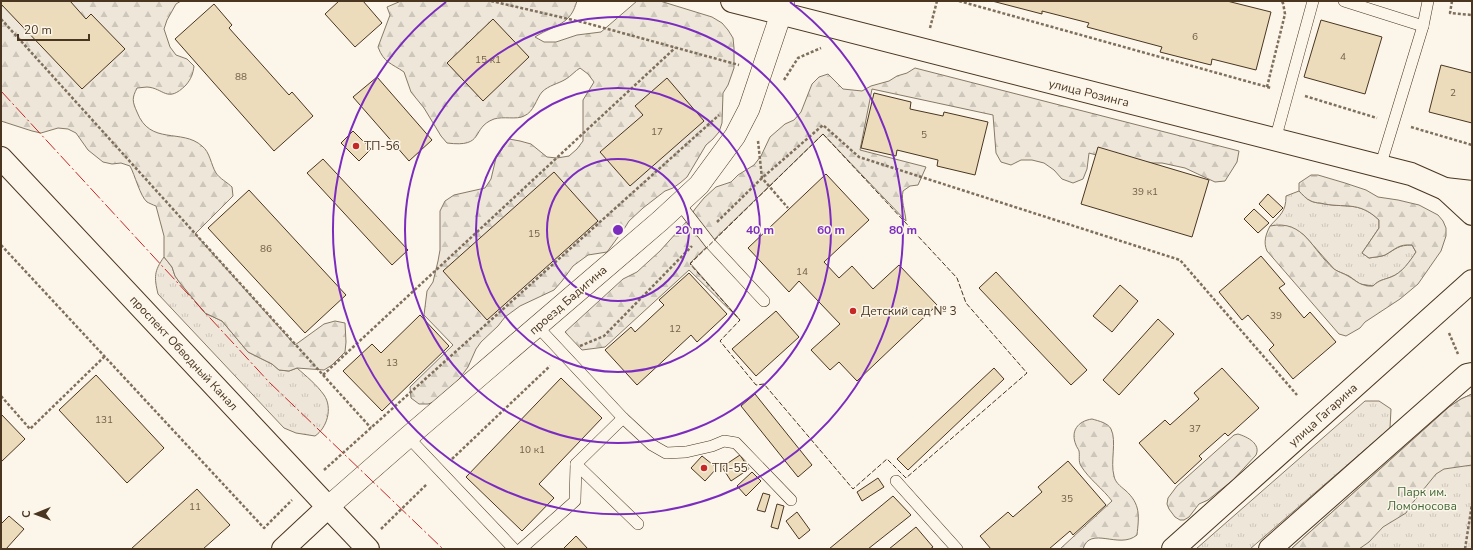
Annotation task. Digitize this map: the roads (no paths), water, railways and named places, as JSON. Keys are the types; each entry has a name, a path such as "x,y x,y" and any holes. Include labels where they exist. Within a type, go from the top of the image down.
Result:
{"street":[{"name":"улица Розинга","path":"732,1 782,7 924,50 1411,174 1445,189"},
{"name":"проезд Бадигина","path":"283,549 328,507 408,437 679,204 699,185 735,136 749,109 782,7"},
{"name":"проспект Обводный Канал","path":"1,158 366,547"},
{"path":"1445,189 1472,192"},
{"path":"1445,189 1472,214"},
{"name":"улица Гагарина","path":"1173,549 1472,281"},
{"path":"1270,549 1467,375 1472,374"}],"lane":[{"path":"1275,140 1313,1"},
{"path":"1344,1 1423,26"},
{"path":"1380,167 1423,26 1428,1"},
{"path":"679,204 764,301"},
{"path":"537,326 623,418 652,445 666,453 686,452 712,446 724,441 736,443 791,500"},
{"path":"521,549 575,502 576,464 623,418"},
{"path":"408,437 514,549"},
{"path":"576,464 638,524"},
{"path":"896,481 957,549"}],"place":[{"name":"ТП-56","path":"356,146"},
{"name":"Детский сад № 3","path":"853,311"},
{"name":"ТП-55","path":"704,468"}],"park label":[{"name":"Парк им. Ломоносова","path":"1422,499"}]}
